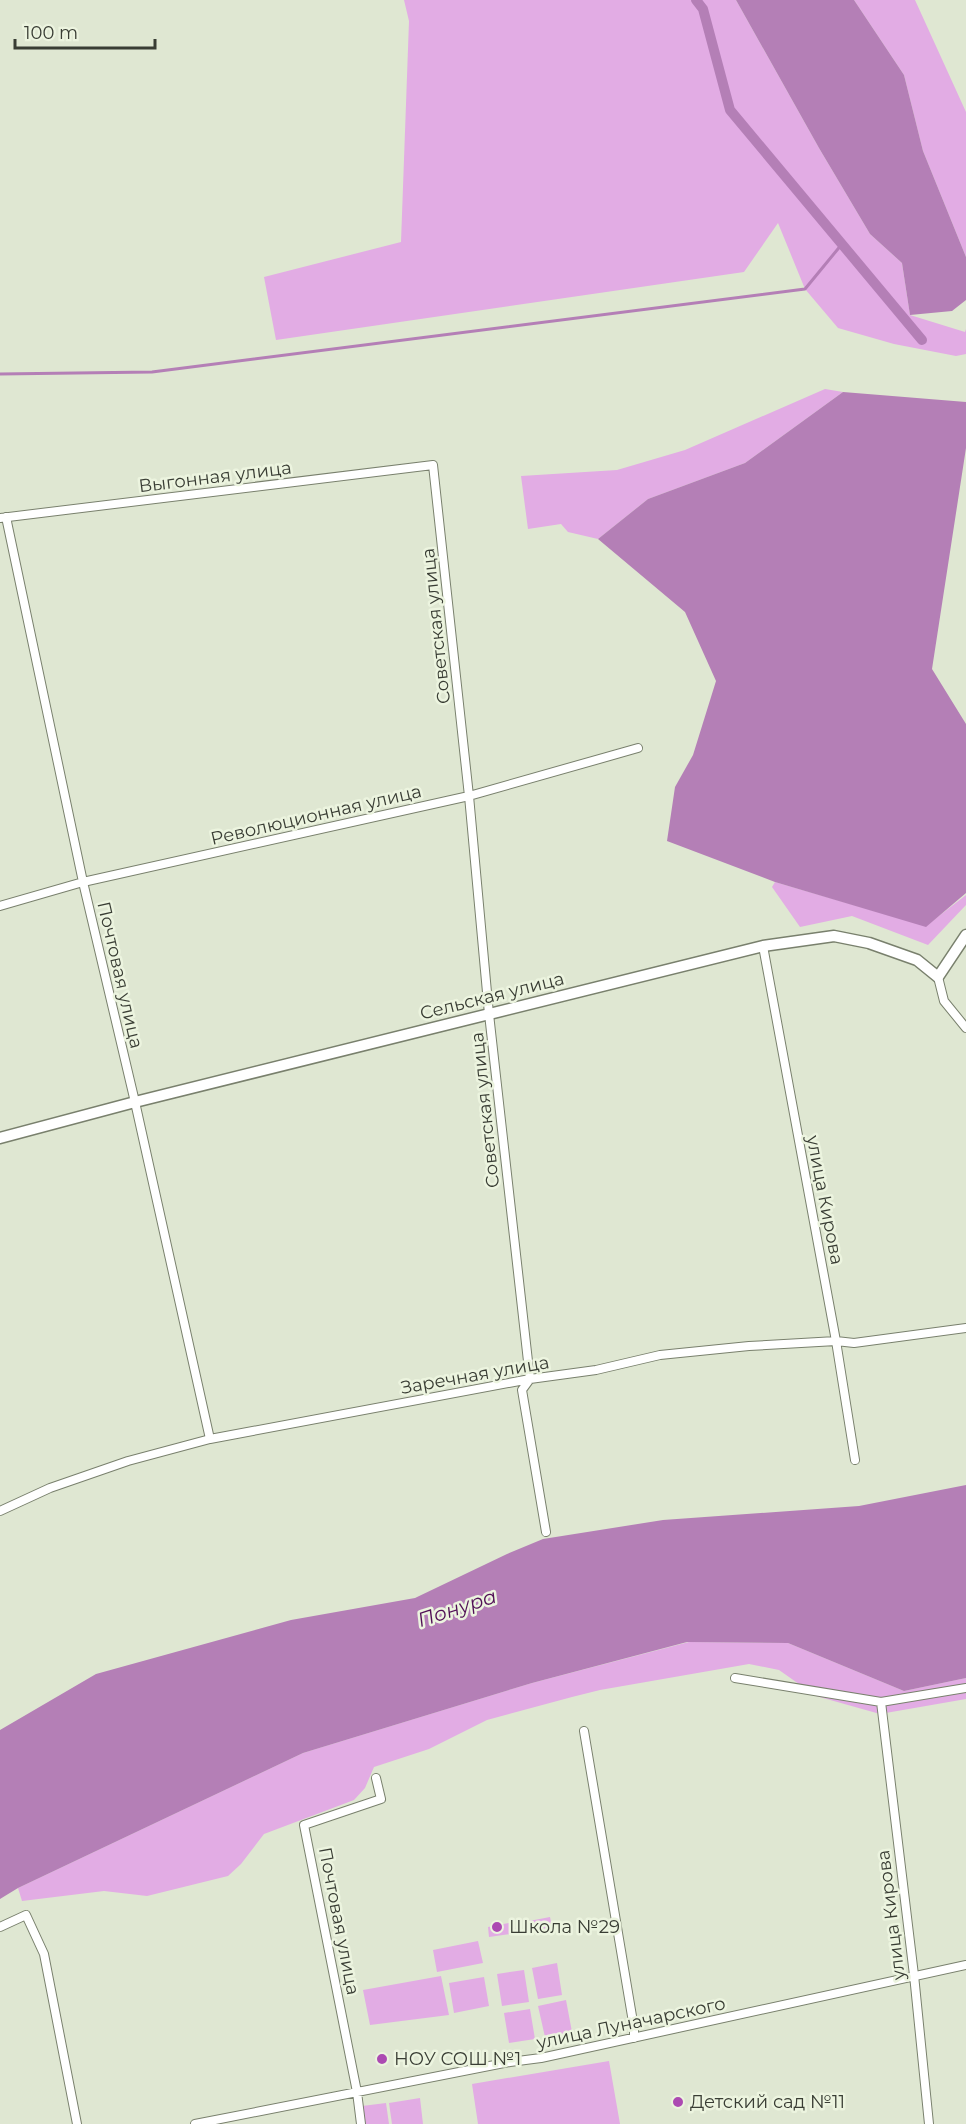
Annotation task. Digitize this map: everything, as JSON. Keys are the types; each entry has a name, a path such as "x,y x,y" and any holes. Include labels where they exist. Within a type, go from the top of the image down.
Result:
{"street":[{"name":"Выгонная улица","path":"3,517 433,465"},
{"name":"Советская улица","path":"433,465 469,796 489,1014 530,1379 522,1390 546,1532"},
{"name":"Почтовая улица","path":"3,517 83,882 210,1439"},
{"name":"Революционная улица","path":"0,906 83,882 469,796 638,748"},
{"path":"966,935 938,977 944,1001 966,1028"},
{"name":"Сельская улица","path":"0,1138 135,1102 763,946 834,936 869,943 917,960 938,977"},
{"name":"улица Кирова","path":"763,946 836,1341 855,1460"},
{"name":"Заречная улица","path":"0,1511 50,1488 128,1461 210,1439 530,1379 596,1370 660,1355 749,1346 836,1341 854,1343 966,1328"},
{"path":"735,1678 881,1702 966,1688"},
{"name":"улица Кирова","path":"881,1702 914,1975 929,2124"},
{"path":"584,1731 634,2038"},
{"name":"Почтовая улица","path":"362,2124 304,1825 381,1799 376,1778"},
{"path":"0,1927 26,1916 44,1954 77,2124"},
{"name":"улица Луначарского","path":"195,2124 510,2062 541,2058 966,1965"}],"shaded area":[{"path":"404,0 736,0 870,234 902,263 910,315 965,332 966,329 966,354 956,356 894,344 838,328 805,289 778,223 744,272 276,340 264,277 401,242 409,21"},
{"path":"854,0 915,0 966,112 966,257 923,151 904,75"},
{"path":"825,389 843,392 745,463 648,499 598,539 568,532 561,524 528,529 521,476 617,470 685,450"},
{"path":"775,882 926,926 966,895 966,905 928,945 852,916 800,927 772,887"},
{"path":"689,1642 788,1643 904,1691 966,1678 966,1699 880,1714 816,1696 779,1670 749,1664 600,1690 487,1720 429,1749 374,1767 365,1788 354,1800 264,1834 241,1864 228,1876 147,1896 104,1891 22,1901 18,1888 303,1753 532,1683"},
{"path":"550,1917 552,1927 526,1932 524,1922"},
{"path":"514,1922 516,1933 489,1937 488,1927"},
{"path":"478,1941 483,1963 437,1972 433,1950"},
{"path":"557,1963 562,1995 538,1999 532,1968"},
{"path":"524,1970 529,2002 502,2006 497,1974"},
{"path":"441,1976 449,2015 370,2025 363,1990"},
{"path":"484,1977 489,2006 454,2013 449,1983"},
{"path":"566,2000 572,2032 545,2037 538,2006"},
{"path":"530,2009 535,2039 509,2043 504,2013"},
{"path":"609,2061 620,2124 478,2124 472,2084"},
{"path":"420,2098 423,2124 392,2124 389,2103"},
{"path":"386,2103 389,2124 365,2124 362,2106"}],"water":[{"path":"736,0 854,0 904,75 923,151 966,257 966,300 952,311 910,315 902,263 870,234"},
{"path":"843,392 966,402 966,448 932,669 966,724 966,893 926,927 775,882 667,841 675,787 693,755 716,681 685,612 598,539 648,499 745,463"},
{"name":"Понура","path":"966,1485 966,1678 904,1691 788,1643 687,1642 532,1683 303,1753 18,1888 0,1899 0,1730 96,1674 291,1620 415,1598 543,1539 663,1520 859,1506"}],"waterway":[{"path":"696,0 703,9 730,110 922,340"},
{"path":"0,374 152,372 805,289 842,244"}],"place":[{"name":"Школа №29","path":"497,1927"},
{"name":"НОУ СОШ №1","path":"382,2059"},
{"name":"Детский сад №11","path":"678,2102"}]}
